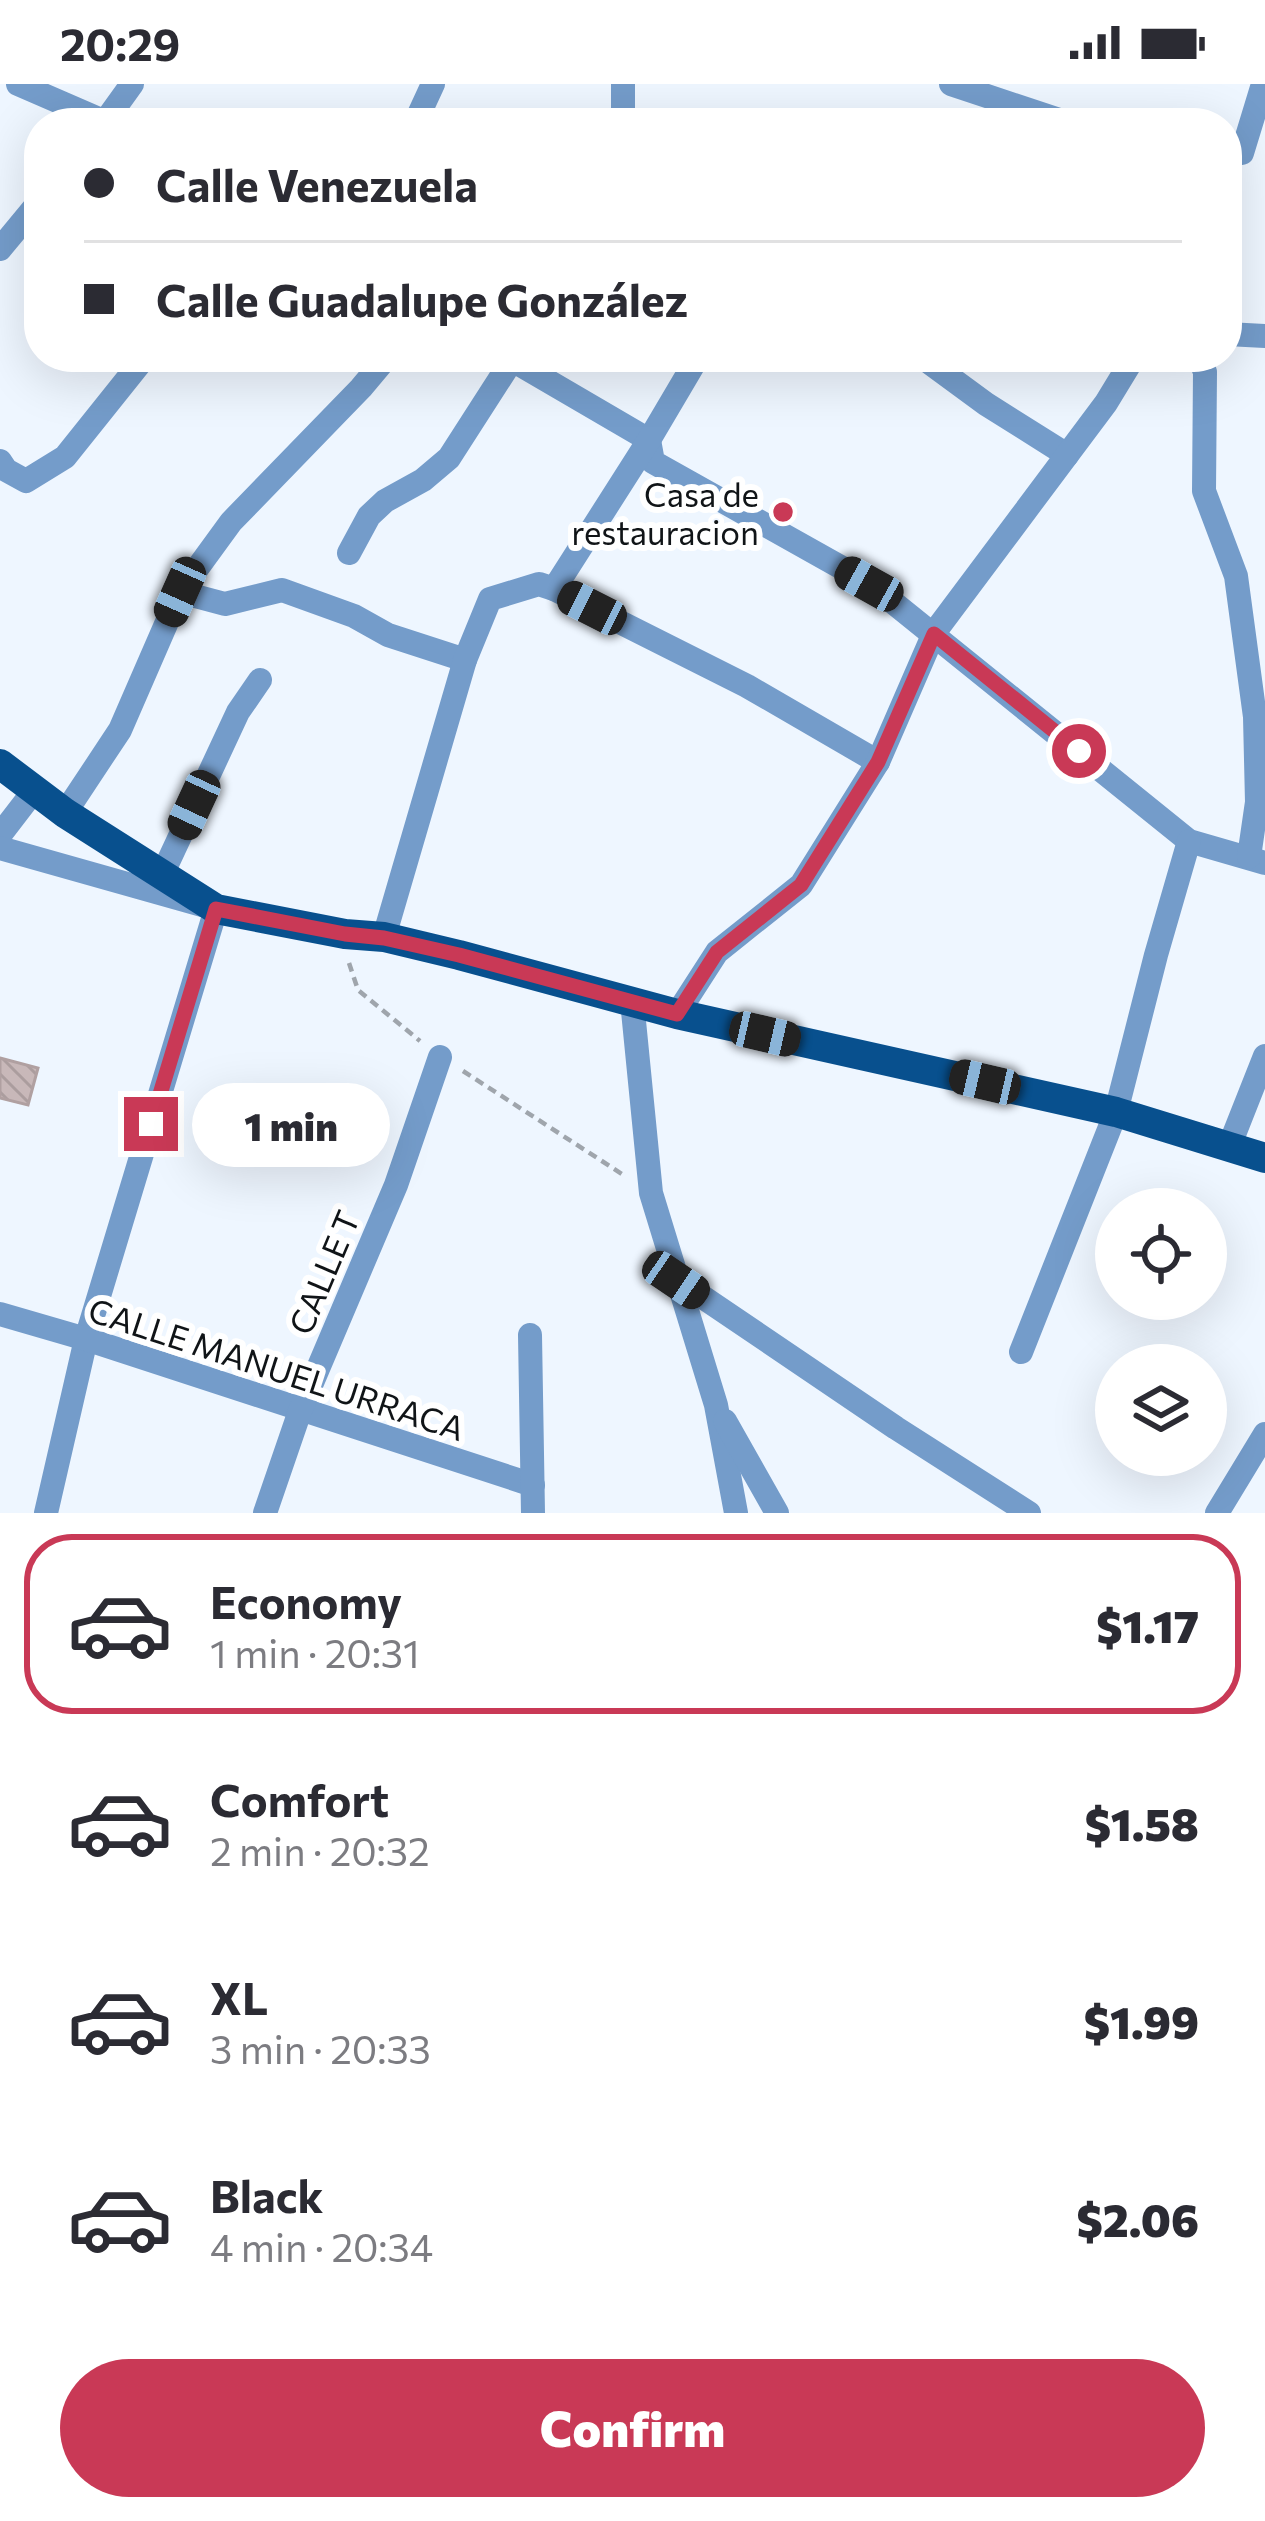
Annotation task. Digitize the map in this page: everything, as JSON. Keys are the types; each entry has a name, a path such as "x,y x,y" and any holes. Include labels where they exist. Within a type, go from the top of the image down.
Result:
{"main road":[{"path":"0,764 33,792 216,909 384,938 677,1014 1117,1112 1265,1158"}],"street":[{"path":"18,84 74,108"},
{"path":"951,84 1023,108"},
{"path":"1245,153 1263,84"},
{"path":"0,249 24,220"},
{"path":"0,461 26,481 65,457 133,372"},
{"path":"65,813 120,730 180,592 231,522 374,372"},
{"path":"350,553 369,516 449,458 501,372"},
{"path":"552,372 649,440 653,462 869,584 1189,841 1257,860 1255,717 1236,576 1204,491 1205,372"},
{"path":"554,589 689,372"},
{"path":"942,372 1067,455"},
{"path":"677,1014 717,952 801,885 878,762 934,634 1125,372"},
{"path":"384,938 465,660 490,598 539,584 554,589 747,686 878,762"},
{"path":"180,592 225,604 282,590 354,616 388,635 465,660"},
{"path":"162,875 238,712 260,680"},
{"path":"0,835 33,792"},
{"path":"1022,1352 1117,1112 1189,841"},
{"path":"0,848 216,909 86,1339 46,1513"},
{"path":"632,1001 650,1193 716,1405 736,1513"},
{"path":"1229,1147 1265,1056"},
{"name":"CALLE T","path":"265,1513 300,1412 396,1185 440,1057"},
{"path":"676,1280 1029,1513"},
{"name":"CALLE MANUEL URRACA","path":"0,1314 533,1485"},
{"path":"530,1335 533,1513"},
{"path":"716,1405 777,1513"},
{"path":"1217,1513 1265,1434"}],"path":[{"path":"345,934 358,990 440,1057 650,1193"}],"building":[{"path":"0,1058 38,1068 28,1105 0,1098"}],"place":[{"name":"Casa de restauracion","path":"783,512"}],"route":[{"path":"151,1124 216,909 459,955 677,1014 717,952 801,885 878,762 934,634 1079,751"}]}
